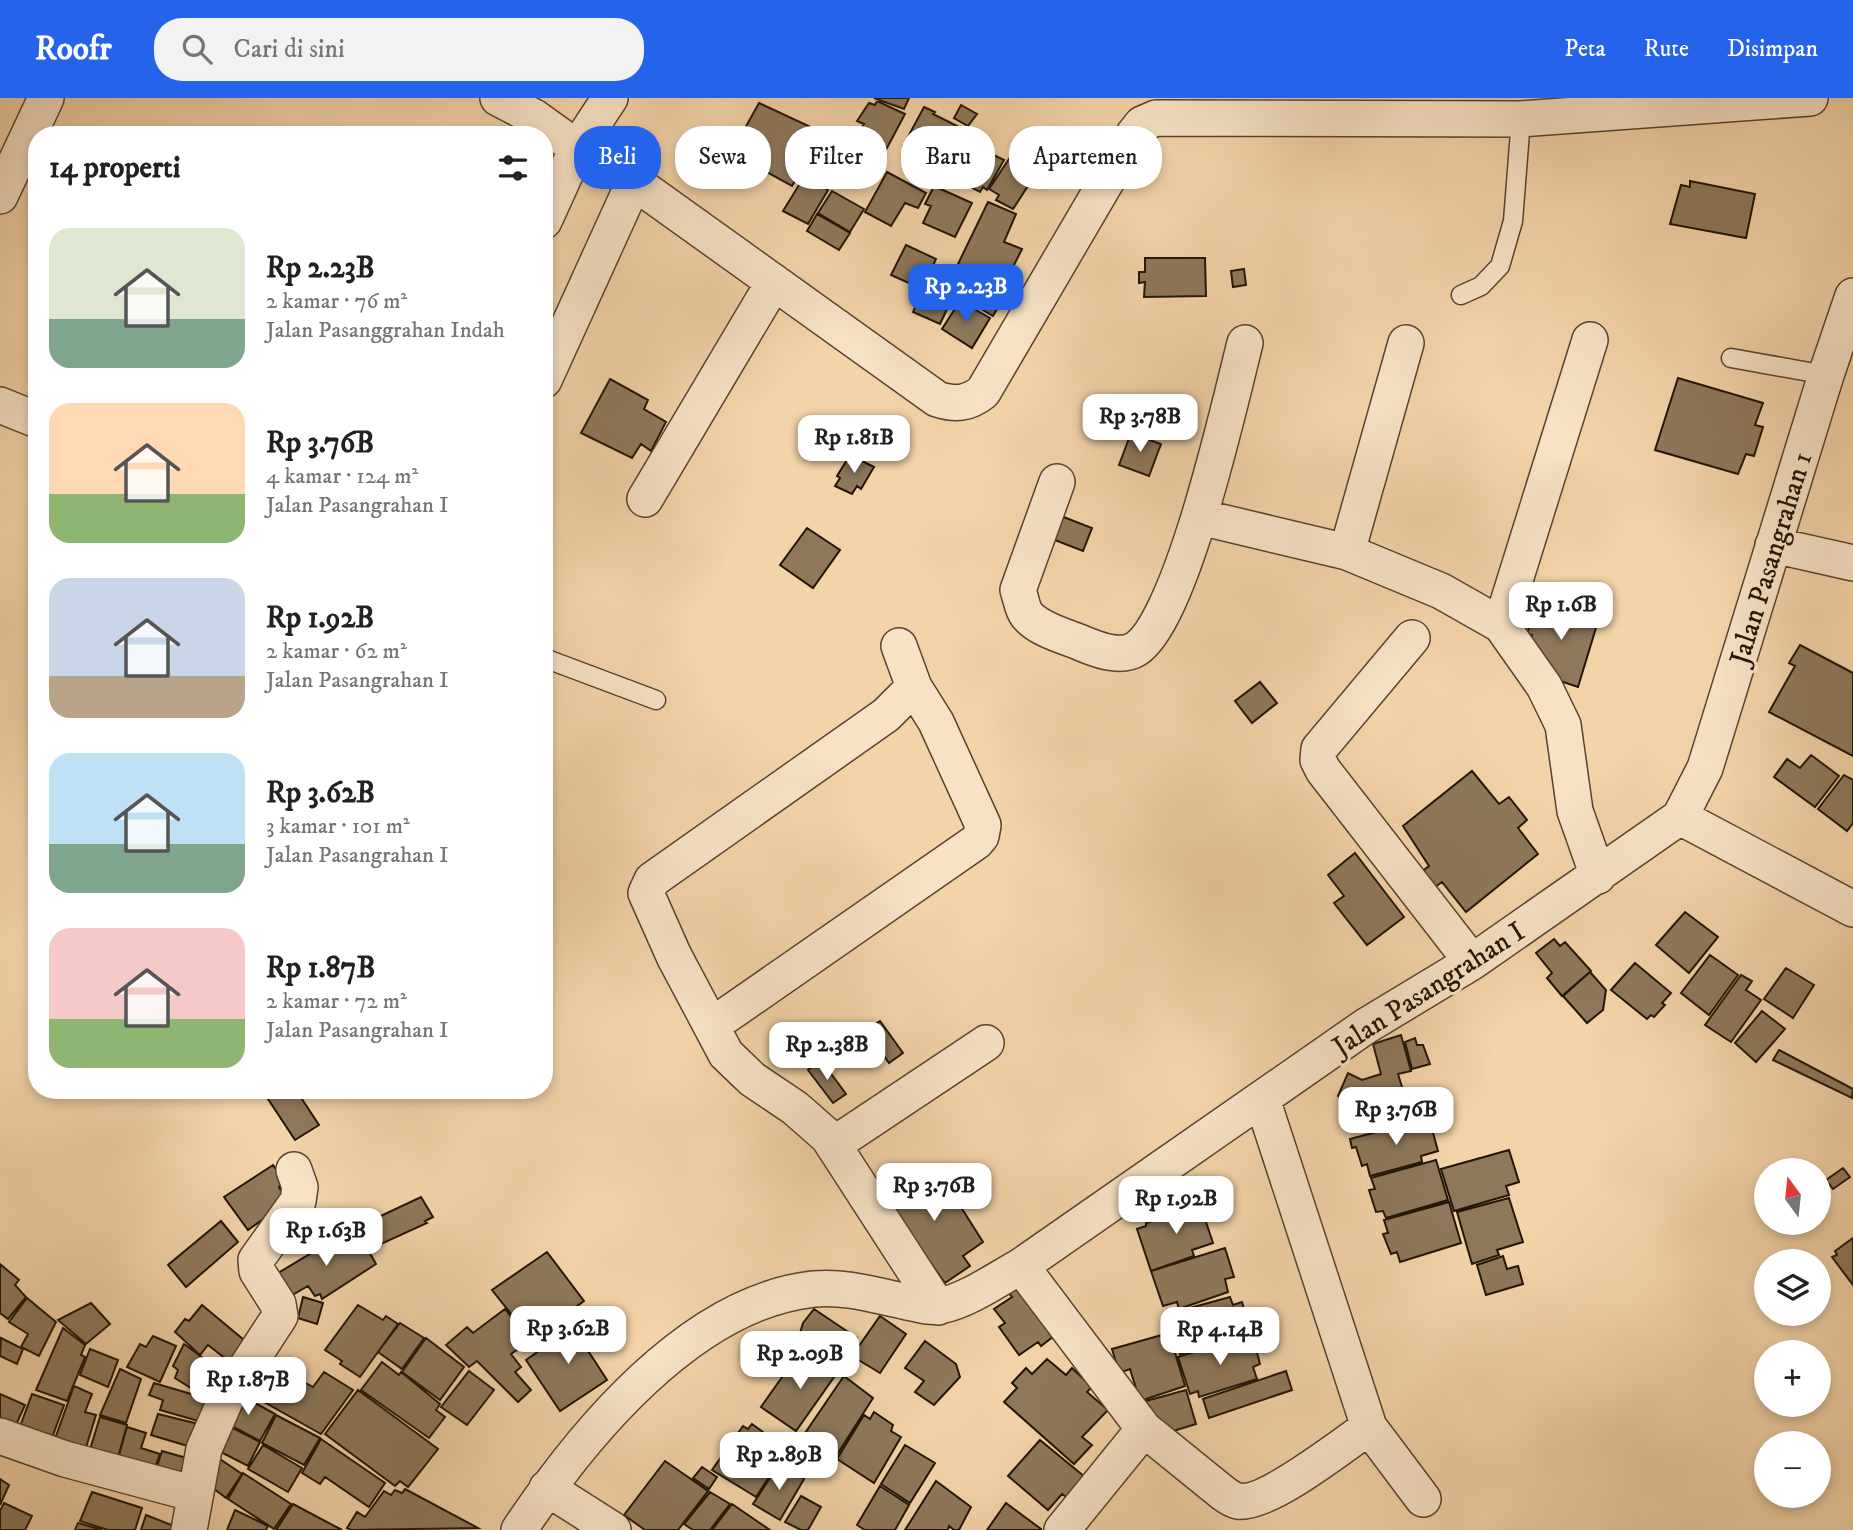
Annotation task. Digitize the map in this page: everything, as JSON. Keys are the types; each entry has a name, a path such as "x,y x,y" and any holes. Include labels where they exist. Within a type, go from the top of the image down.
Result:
{"street":[{"path":"33,126 46,98"},
{"path":"498,98 546,126"},
{"path":"592,126 610,98"},
{"path":"644,189 937,399 956,403 968,402 983,392 1134,134 1142,124 1156,118 1521,119 1810,98"},
{"path":"553,131 574,146"},
{"path":"0,196 28,136"},
{"path":"553,201 574,155"},
{"path":"553,360 631,189"},
{"path":"645,499 774,282"},
{"name":"Jalan Pasangrahan 1","path":"1681,817 1705,768 1826,375 1853,296"},
{"path":"1501,625 1590,340"},
{"path":"1056,482 1018,590 1023,606 1028,616 1037,623 1084,644 1118,654 1135,649 1167,603 1200,517 1245,343"},
{"path":"1348,552 1406,343"},
{"path":"0,405 28,416"},
{"path":"1200,517 1348,552 1441,591 1501,625 1544,686 1563,725 1575,811 1598,876"},
{"path":"1773,545 1853,563"},
{"path":"1412,638 1319,749 1318,761 1472,962"},
{"path":"711,1026 981,836 983,825 936,722 914,688 899,646"},
{"path":"914,688 886,715 648,885 646,893 674,956 726,1054 737,1066 828,1136 938,1307"},
{"path":"1681,817 1853,909"},
{"name":"Jalan Pasangrahan I","path":"938,1307 961,1298 1021,1266 1366,1026 1472,962 1681,817"},
{"path":"833,1145 986,1042"},
{"path":"1262,1100 1369,1427 1423,1499"},
{"path":"189,1530 204,1449 226,1399 279,1321 278,1304 257,1271 256,1260 298,1201 300,1187 294,1170"},
{"path":"1021,1266 1144,1429 1223,1493 1237,1501 1255,1499 1277,1489 1369,1427"},
{"path":"519,1530 547,1488 619,1401 679,1350 729,1316 776,1297 814,1289 848,1289 938,1307"},
{"path":"1062,1530 1144,1429"},
{"path":"0,1436 65,1459 195,1493"},
{"path":"547,1488 612,1530"}],"lane":[{"path":"1461,295 1481,286 1500,266 1513,221 1521,119"},
{"path":"1731,358 1826,375"},
{"path":"553,661 656,700"}],"building":[{"path":"874,98 909,98 904,109"},
{"path":"877,101 905,114 887,148 887,126 863,126 864,124 857,121 869,103 875,105"},
{"path":"759,103 808,126 785,126 785,182 771,174 771,126 746,126"},
{"path":"961,105 977,114 968,126 954,118"},
{"path":"924,107 957,126 914,126"},
{"path":"995,156 1004,160 995,176"},
{"path":"1009,159 1009,189 1026,189 1013,209 996,200 999,195 989,189 995,189 995,180"},
{"path":"887,172 901,180 901,189 919,189 926,193 918,208 905,203 891,226 865,212 878,189 887,189"},
{"path":"1690,181 1755,194 1746,238 1670,224 1681,185 1690,187"},
{"path":"797,189 828,190 808,224 783,211"},
{"path":"932,189 941,189 972,203 955,237 923,223 931,206 925,204"},
{"path":"832,191 864,209 850,232 818,213"},
{"path":"988,202 1016,214 1004,242 1022,249 1004,285 958,264"},
{"path":"817,214 850,233 839,250 807,231"},
{"path":"906,245 936,259 922,289 891,275"},
{"path":"1145,258 1205,258 1206,296 1144,297 1145,282 1139,283 1139,272 1145,272"},
{"path":"1244,269 1246,285 1233,287 1231,271"},
{"path":"932,271 960,282 940,324 913,312"},
{"path":"972,276 1006,294 993,316 959,296"},
{"path":"960,301 990,318 972,348 942,329"},
{"path":"1678,378 1763,403 1755,425 1763,427 1754,456 1746,454 1738,474 1655,450"},
{"path":"610,379 648,400 644,409 666,422 651,451 641,444 632,458 581,433"},
{"path":"1131,433 1161,444 1149,476 1119,465"},
{"path":"850,455 874,467 861,489 857,486 852,494 835,486 840,478 837,476"},
{"path":"1061,516 1092,528 1083,551 1052,539"},
{"path":"807,528 840,550 813,588 780,565"},
{"path":"1542,601 1599,618 1578,687 1545,676 1528,649 1532,635 1527,634 1535,607 1539,608"},
{"path":"1800,645 1853,673 1853,756 1769,712 1795,666 1789,663"},
{"path":"1260,682 1277,703 1252,723 1235,701"},
{"path":"1811,755 1839,776 1815,807 1774,777 1787,759 1800,768"},
{"path":"1472,771 1499,804 1509,797 1527,820 1518,828 1538,854 1466,912 1442,882 1428,892 1415,877 1429,866 1403,826"},
{"path":"1844,775 1853,780 1853,823 1847,831 1818,809"},
{"path":"1355,853 1404,917 1367,945 1334,903 1344,896 1328,875"},
{"path":"1685,912 1718,937 1689,973 1656,945"},
{"path":"1554,939 1560,946 1565,942 1591,971 1562,996 1547,978 1552,973 1536,953"},
{"path":"1710,955 1738,975 1709,1015 1681,993"},
{"path":"1635,963 1671,993 1654,1017 1651,1015 1647,1019 1611,990"},
{"path":"1786,968 1814,985 1793,1018 1764,999"},
{"path":"1590,972 1606,990 1603,1010 1587,1023 1563,996"},
{"path":"1741,975 1752,981 1746,990 1761,1000 1731,1042 1705,1025"},
{"path":"1762,1011 1785,1029 1756,1062 1735,1043"},
{"path":"880,1021 903,1053 889,1063 866,1030"},
{"path":"1401,1035 1411,1071 1398,1074 1405,1097 1419,1093 1426,1113 1357,1132 1349,1104 1338,1096 1348,1073 1362,1080 1381,1074 1373,1044"},
{"path":"1415,1038 1417,1045 1423,1045 1430,1064 1412,1069 1405,1042"},
{"path":"1779,1050 1853,1089 1852,1098 1773,1060"},
{"path":"821,1060 846,1094 833,1103 808,1070"},
{"path":"268,1099 302,1099 319,1125 295,1140"},
{"path":"1429,1118 1438,1151 1421,1156 1422,1162 1370,1176 1367,1164 1362,1166 1356,1147 1352,1148 1350,1139"},
{"path":"1509,1150 1519,1182 1506,1186 1509,1195 1454,1211 1441,1169"},
{"path":"1436,1160 1448,1200 1386,1218 1383,1211 1376,1212 1369,1190 1375,1189 1371,1178"},
{"path":"273,1165 285,1182 279,1187 287,1202 248,1230 224,1197"},
{"path":"1843,1168 1850,1177 1833,1189 1831,1176"},
{"path":"924,1172 928,1179 940,1174 983,1242 963,1256 970,1266 945,1283 878,1196 892,1186 895,1189"},
{"path":"421,1197 433,1217 425,1221 427,1223 381,1244 370,1221"},
{"path":"1192,1197 1209,1205 1205,1219 1213,1243 1192,1250 1194,1256 1151,1271 1137,1229 1146,1226 1146,1223 1184,1211"},
{"path":"1509,1198 1523,1242 1497,1250 1499,1255 1472,1264 1457,1212"},
{"path":"1449,1202 1461,1243 1400,1262 1397,1252 1391,1254 1383,1234 1388,1233 1384,1220"},
{"path":"309,1218 321,1238 299,1252 285,1232"},
{"path":"221,1221 238,1242 186,1287 168,1265"},
{"path":"355,1227 376,1264 322,1299 320,1294 315,1296 308,1286 282,1301 268,1279"},
{"path":"1853,1238 1853,1285 1832,1257 1837,1255 1835,1251"},
{"path":"1225,1248 1234,1277 1225,1279 1228,1292 1179,1309 1177,1302 1163,1306 1151,1271"},
{"path":"547,1252 584,1301 531,1339 492,1290"},
{"path":"1503,1256 1507,1269 1518,1266 1523,1284 1486,1295 1477,1265"},
{"path":"0,1264 19,1280 15,1285 26,1297 8,1319 0,1313"},
{"path":"1022,1282 1054,1336 1041,1346 1038,1342 1019,1355 999,1327 1005,1323 994,1309 1012,1297 1008,1292"},
{"path":"303,1297 323,1303 317,1324 298,1318"},
{"path":"1230,1297 1233,1305 1242,1302 1248,1324 1222,1332 1225,1340 1180,1354 1175,1339 1187,1335 1179,1311"},
{"path":"27,1298 56,1322 39,1356 21,1347 28,1334 9,1322"},
{"path":"91,1303 110,1324 86,1344 58,1320"},
{"path":"202,1305 250,1345 236,1367 208,1345 200,1355 175,1332 185,1319 189,1321"},
{"path":"358,1305 383,1320 386,1316 398,1324 360,1377 325,1350"},
{"path":"505,1309 530,1341 511,1354 521,1367 515,1372 531,1390 518,1402 477,1361 469,1367 446,1345 467,1327 473,1333"},
{"path":"814,1309 857,1338 840,1364 798,1340 803,1323"},
{"path":"880,1316 906,1334 880,1373 852,1356"},
{"path":"586,1318 597,1333 583,1343 607,1380 560,1411 526,1360"},
{"path":"400,1323 424,1338 402,1369 378,1352"},
{"path":"63,1328 85,1345 81,1355 85,1357 67,1401 36,1390"},
{"path":"1169,1333 1185,1386 1140,1401 1130,1369 1119,1373 1112,1349"},
{"path":"153,1336 176,1346 160,1382 127,1367 140,1344 146,1347"},
{"path":"1,1338 23,1349 17,1364 0,1356"},
{"path":"426,1338 464,1367 440,1400 402,1372"},
{"path":"1238,1338 1240,1345 1254,1341 1260,1364 1253,1367 1257,1379 1199,1397 1198,1391 1190,1394 1178,1357"},
{"path":"925,1341 956,1364 960,1377 934,1405 915,1392 924,1381 905,1368"},
{"path":"184,1344 226,1375 210,1400 175,1378 178,1370 173,1366"},
{"path":"90,1349 118,1360 108,1387 80,1375"},
{"path":"811,1352 839,1370 796,1431 761,1407 792,1363 800,1368"},
{"path":"259,1357 313,1387 324,1372 353,1390 321,1434 239,1388"},
{"path":"1047,1359 1066,1375 1072,1368 1092,1387 1087,1392 1108,1410 1082,1437 1092,1445 1074,1464 1004,1402 1017,1388 1012,1383 1026,1368 1032,1374"},
{"path":"382,1362 399,1375 401,1372 440,1404 436,1410 445,1417 429,1438 361,1390"},
{"path":"120,1369 141,1379 126,1423 100,1415"},
{"path":"469,1371 494,1390 467,1425 441,1407"},
{"path":"1286,1371 1292,1390 1209,1418 1203,1399"},
{"path":"844,1376 873,1398 833,1461 801,1439"},
{"path":"154,1383 208,1399 202,1422 160,1410 163,1400 149,1395"},
{"path":"74,1386 92,1394 85,1412 96,1415 83,1457 52,1447"},
{"path":"358,1390 438,1449 408,1487 400,1481 395,1486 325,1434"},
{"path":"1186,1390 1196,1424 1160,1435 1152,1422 1146,1401"},
{"path":"237,1393 275,1414 260,1441 222,1421"},
{"path":"0,1394 25,1405 11,1436 0,1431"},
{"path":"32,1394 64,1405 49,1446 17,1435"},
{"path":"874,1412 893,1425 891,1431 901,1437 874,1483 837,1459 864,1415 870,1419"},
{"path":"158,1414 207,1426 201,1450 151,1435"},
{"path":"276,1415 320,1438 304,1465 262,1443"},
{"path":"100,1417 127,1425 115,1468 87,1459"},
{"path":"221,1422 260,1442 248,1466 209,1446"},
{"path":"752,1424 771,1438 767,1443 784,1454 756,1497 712,1470 743,1426 748,1429"},
{"path":"127,1427 146,1433 141,1448 160,1454 151,1479 115,1469"},
{"path":"321,1439 385,1483 369,1507 325,1477 320,1484 302,1473"},
{"path":"1040,1440 1086,1478 1069,1499 1062,1494 1048,1510 1008,1476"},
{"path":"263,1445 302,1468 288,1492 248,1469"},
{"path":"905,1445 935,1463 910,1503 881,1484"},
{"path":"162,1451 190,1459 184,1487 153,1479"},
{"path":"214,1455 242,1474 226,1498 200,1478"},
{"path":"665,1461 708,1491 678,1530 645,1530 624,1515"},
{"path":"779,1464 804,1479 780,1520 753,1504"},
{"path":"702,1467 717,1477 709,1489 693,1478"},
{"path":"243,1473 291,1504 274,1529 228,1499"},
{"path":"0,1479 9,1485 0,1505"},
{"path":"936,1481 971,1507 959,1530 949,1526 948,1530 905,1530"},
{"path":"880,1486 909,1505 895,1530 865,1530 857,1525"},
{"path":"405,1489 478,1528 347,1528 357,1512 365,1517 384,1491 391,1495 395,1490 402,1493"},
{"path":"92,1492 142,1508 135,1530 108,1530 80,1521"},
{"path":"710,1492 730,1504 710,1530 693,1530 684,1524"},
{"path":"801,1496 821,1507 808,1530 801,1530 785,1522"},
{"path":"4,1503 32,1516 25,1530 0,1530 0,1511"},
{"path":"1006,1503 1041,1529 1041,1530 987,1530"},
{"path":"293,1504 342,1530 276,1530"},
{"path":"732,1504 770,1530 712,1530"},
{"path":"235,1510 268,1526 266,1530 227,1530"},
{"path":"146,1515 184,1530 141,1530"},
{"path":"78,1523 102,1530 75,1530"}]}
